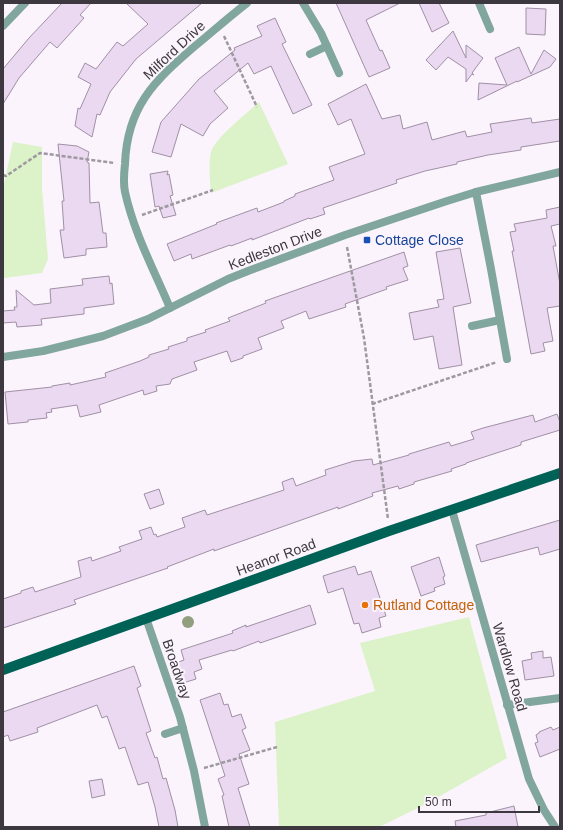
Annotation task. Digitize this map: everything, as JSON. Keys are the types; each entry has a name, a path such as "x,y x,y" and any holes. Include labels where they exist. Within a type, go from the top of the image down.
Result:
{"main road":[{"name":"Heanor Road","path":"3,670 389,531 560,473"}],"street":[{"path":"3,26 25,3"},
{"name":"Milford Drive","path":"170,308 132,218 125,190 126,147 132,123 138,108 155,82 247,3"},
{"path":"303,3 314,20 339,73"},
{"path":"479,3 490,28"},
{"path":"310,54 327,46"},
{"name":"Kedleston Drive","path":"3,357 43,351 103,336 128,327 248,271 401,216 476,192 560,172"},
{"path":"476,192 492,268 507,359"},
{"path":"472,326 500,320"},
{"name":"Wardlow Road","path":"452,510 529,778 541,804 555,827"},
{"name":"Broadway","path":"146,618 183,728 194,771 205,827"},
{"path":"507,705 560,698"},
{"path":"165,734 183,728"}],"path":[{"path":"219,26 257,107"},
{"path":"3,175 6,176 40,153 125,164"},
{"path":"132,218 213,190"},
{"path":"349,256 364,338 389,531"},
{"path":"372,404 507,359"},
{"path":"194,771 277,747"}],"green space":[{"path":"259,102 288,164 211,193 210,164 212,149 227,131"},
{"path":"13,142 42,147 42,189 48,259 42,273 4,278 4,184"},
{"path":"469,617 507,758 426,804 379,827 279,827 275,722 375,691 360,643"}],"building":[{"path":"62,3 91,3 80,15 84,18 57,48 50,42 19,78 3,104 3,69 29,38"},
{"path":"126,3 202,3 136,59 110,92 100,115 97,114 92,137 75,126 78,108 80,109 91,84 78,77 85,63 96,69 117,42 123,46 148,24"},
{"path":"336,3 400,3 366,20 380,51 382,50 390,68 369,77"},
{"path":"419,3 439,3 449,23 432,32"},
{"path":"526,8 546,9 545,35 526,34"},
{"path":"275,18 286,42 282,44 312,105 293,114 271,66 254,74 248,63 214,91 228,108 210,124 203,136 181,124 171,157 152,152 161,122 199,79 235,50 234,48 262,36 257,26"},
{"path":"453,31 466,58 466,45 483,58 472,73 474,75 472,74 466,82 466,69 448,57 436,70 426,60"},
{"path":"519,47 531,74 544,50 556,59 550,67 478,100 479,83 507,85 495,58"},
{"path":"366,84 382,119 400,115 403,129 427,122 432,140 465,131 467,137 492,132 490,124 531,118 532,123 560,119 560,141 521,147 521,150 457,162 457,164 425,171 396,180 397,183 323,208 325,214 310,219 309,218 252,240 252,238 192,259 191,254 174,261 167,244 217,224 216,223 257,208 258,212 284,202 295,196 295,194 334,180 329,167 365,154 351,119 338,125 328,104"},
{"path":"58,144 77,146 89,152 87,162 89,163 90,203 99,202 103,233 106,233 107,247 86,249 86,255 64,258 60,230 64,230 62,201 64,201"},
{"path":"168,171 167,175 169,174 173,195 170,196 176,215 163,218 159,206 155,207 150,174"},
{"path":"560,207 560,224 551,226 556,246 553,246 560,284 560,306 547,308 553,341 543,343 545,351 531,354 512,251 514,251 510,232 516,231 514,224 547,218 546,210"},
{"path":"460,248 471,303 453,307 462,365 439,369 433,336 414,340 409,313 439,307 437,300 444,299 436,252"},
{"path":"404,252 408,266 403,268 408,280 386,287 387,289 345,304 346,307 309,319 306,311 281,321 284,328 258,338 262,349 243,356 243,358 231,362 227,351 194,362 197,370 172,379 170,384 156,386 157,391 144,395 143,390 99,405 101,412 80,417 77,405 51,409 52,412 46,413 47,418 8,424 5,392 52,387 70,383 70,385 106,377 105,373 140,361 149,357 149,355 169,349 168,347 187,341 187,338 206,332 205,330 230,321 228,318 266,303 265,301"},
{"path":"109,276 110,284 112,283 114,304 84,308 84,314 41,319 42,325 17,327 16,322 3,323 3,311 15,310 14,307 17,307 16,290 34,305 51,303 50,289 83,285 82,279"},
{"path":"557,414 560,422 560,430 521,442 521,445 466,463 451,469 452,471 414,482 414,484 399,489 398,486 372,493 373,496 338,509 338,507 214,551 214,549 167,567 168,568 74,600 76,604 3,628 3,599 33,587 35,592 81,577 78,561 91,557 92,561 121,551 119,547 142,539 139,531 151,527 154,535 156,534 157,537 185,527 182,518 205,510 207,515 284,490 282,482 293,478 296,486 326,475 325,470 354,461 372,459 373,465 449,442 451,446 474,439 471,432 483,428 533,415 535,422"},
{"path":"159,489 164,504 150,509 144,494"},
{"path":"560,520 560,549 540,555 538,547 481,562 476,545"},
{"path":"439,557 445,576 443,577 445,584 434,588 435,591 421,596 411,567"},
{"name":"Rutland Cottage","path":"355,566 358,575 371,571 386,616 379,618 381,627 362,633 359,623 354,624 343,588 328,593 323,576"},
{"path":"310,605 316,624 260,643 259,641 233,651 232,650 199,660 202,669 194,672 196,679 180,684 173,664 184,660 181,650 233,633 232,631 246,625 246,627"},
{"path":"543,651 543,658 551,657 554,676 525,680 522,661 532,659 531,653"},
{"path":"134,666 141,686 137,688 151,731 146,733 155,758 157,757 163,779 166,778 178,827 159,827 148,782 138,785 125,747 119,749 107,716 102,718 97,705 37,728 38,732 10,741 8,735 3,737 3,712"},
{"path":"220,693 224,705 228,704 232,717 241,714 246,728 242,730 250,750 239,754 249,784 238,788 250,827 229,827 222,796 224,795 218,779 225,776 200,700"},
{"path":"551,727 553,730 560,727 560,749 540,757 535,743 538,742 536,735 539,732"},
{"path":"102,779 105,795 92,798 89,781"},
{"path":"514,806 518,827 456,827 455,821 486,815 486,813"}],"place":[{"name":"Cottage Close","path":"367,240"},
{"name":"Rutland Cottage","path":"365,605"}]}
